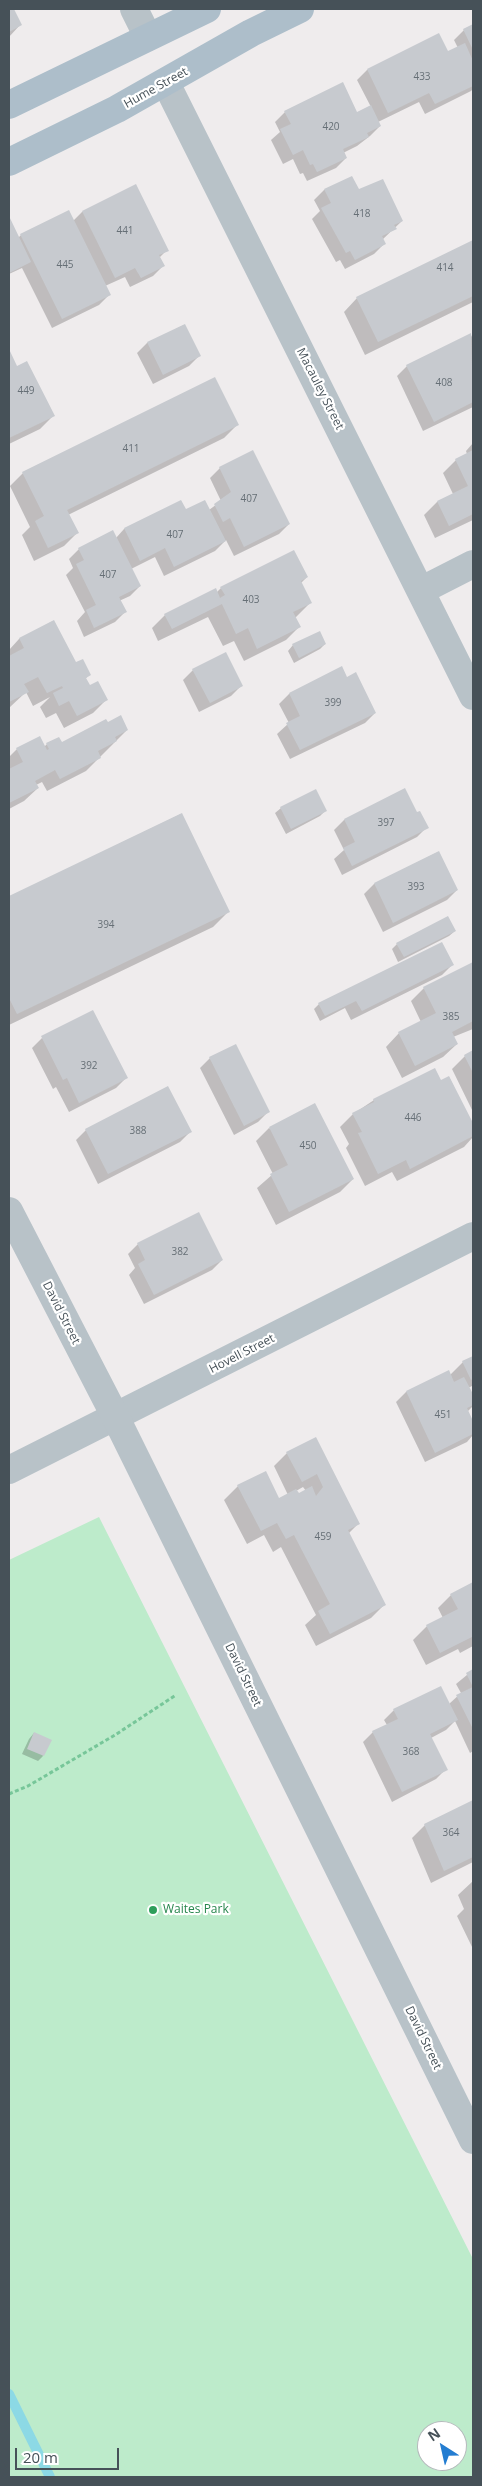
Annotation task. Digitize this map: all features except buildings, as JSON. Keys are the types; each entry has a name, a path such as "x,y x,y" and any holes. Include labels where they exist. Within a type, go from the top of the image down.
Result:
{"main road":[{"path":"9,105 208,9"},
{"name":"Hume Street","path":"9,162 166,83 251,33 300,9"}],"street":[{"path":"134,9 148,37"},
{"name":"Macauley Street","path":"166,83 422,590 473,696"},
{"path":"422,590 473,564"},
{"name":"David Street","path":"9,1211 116,1418 473,2140"},
{"name":"Hovell Street","path":"9,1470 116,1418 473,1236"}],"path":[{"path":"9,1794 28,1786 115,1735 176,1695"}],"green space":[{"name":"Waites Park","path":"99,1517 473,2259 473,2477 9,2477 9,1560"}],"waterway":[{"path":"9,2394 50,2477"}],"place":[{"name":"Waites Park","path":"153,1910"}]}
